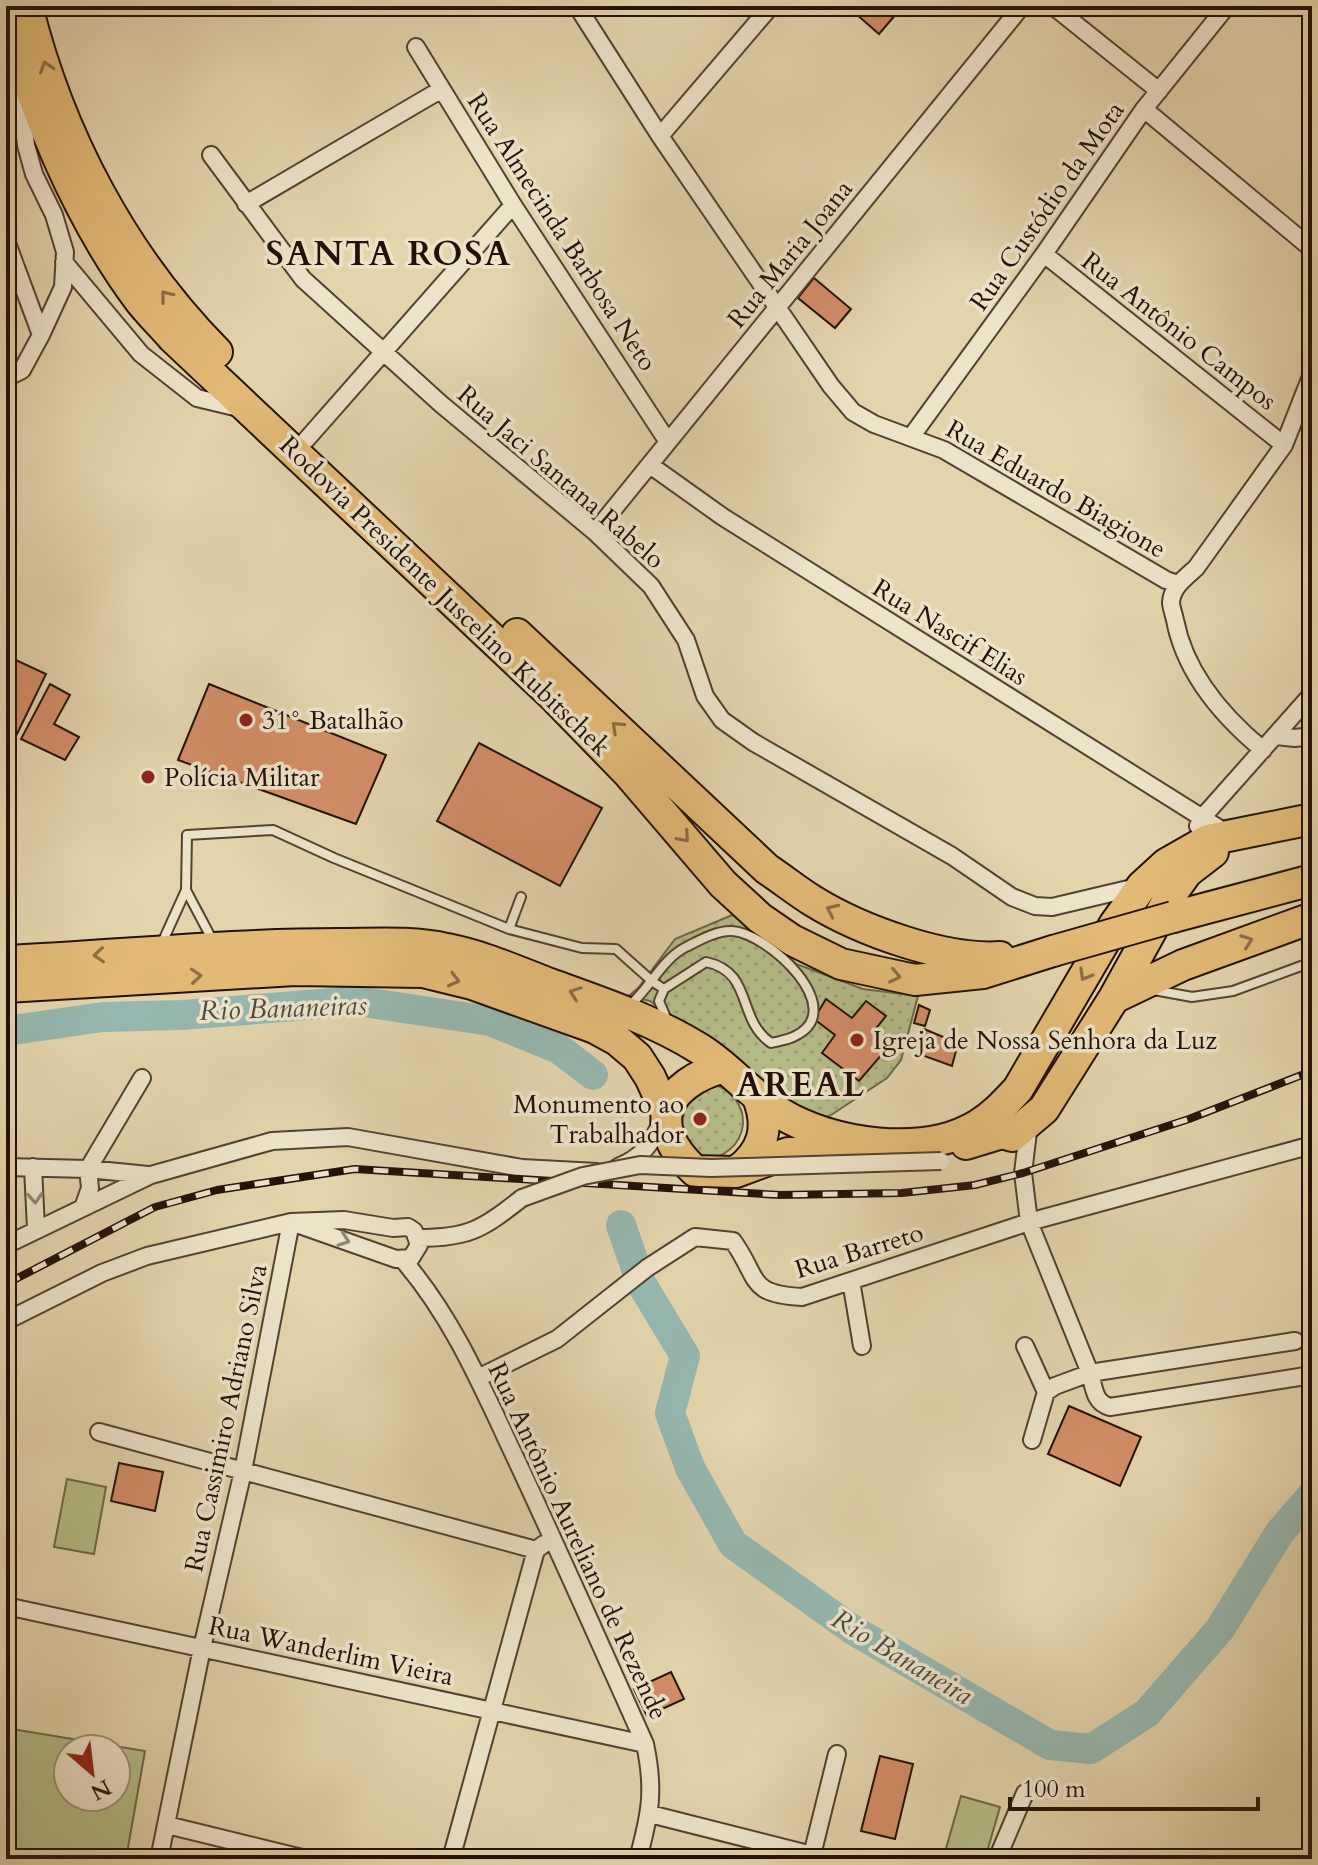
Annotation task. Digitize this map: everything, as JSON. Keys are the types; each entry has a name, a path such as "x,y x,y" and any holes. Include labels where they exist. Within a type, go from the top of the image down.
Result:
{"highway":[{"name":"Rodovia Presidente Juscelino Kubitschek","path":"6,6 39,112 74,189 107,251 141,302 173,338 553,696 628,773 723,884 760,918 792,940 841,964 915,980 983,973 1312,880"},
{"name":"Rodovia Presidente Juscelino Kubitschek","path":"27,6 52,87 76,146 114,221 151,276 189,324 306,440 767,869 814,902 877,931 934,951 987,958 1047,953"},
{"path":"1010,1126 1018,1089 1114,925 1142,886 1166,864 1210,853 1240,833 1312,819"},
{"path":"6,987 48,972 158,951 217,947 423,972 472,984 595,1028 617,1040 637,1057 650,1077 666,1112 675,1148 695,1171 736,1172 788,1153 927,1154 1010,1126 1044,1109 1126,993 1145,942 1189,860"},
{"path":"1126,993 1183,965 1312,918"},
{"path":"1114,925 1131,923 1144,934 1145,942"},
{"path":"6,961 48,972 296,957 408,944 444,948 473,955 624,1011 699,1048 782,1115 842,1139 873,1144 911,1143 948,1137 975,1127 1010,1126"},
{"path":"666,1112 672,1097 685,1083 724,1067"},
{"path":"736,1172 750,1162 762,1139 764,1114 758,1098"}],"street":[{"name":"Rua Eduardo Biagione","path":"577,6 660,136 831,386 853,412 874,424 944,450 1166,580 1178,584"},
{"path":"660,136 771,6"},
{"name":"Rua Maria Joana","path":"595,532 1022,6"},
{"path":"1053,6 1159,91"},
{"name":"Rua Custódio da Mota","path":"911,437 1044,254 1144,109 1227,6"},
{"path":"6,378 22,370 41,335 63,287 65,252 54,215 34,174 26,145 15,42"},
{"name":"Rua Almecinda Barbosa Neto","path":"416,47 513,205 668,442"},
{"path":"246,204 442,89"},
{"path":"1144,109 1312,249"},
{"name":"Rua Jaci Santana Rabelo","path":"211,155 303,279 384,353 595,532 651,586 686,640 705,696 722,720 753,742 952,856 1012,897 1035,906 1052,907 1142,886"},
{"path":"306,440 513,205"},
{"path":"7,243 41,335"},
{"name":"Rua Antônio Campos","path":"1044,254 1284,445"},
{"path":"64,262 141,354 197,398 253,412"},
{"name":"Rua Eduardo Biagione","path":"1263,750 1242,733 1201,685 1180,645 1171,601 1178,584 1196,568 1284,445 1312,374"},
{"name":"Rua Nascif Elias","path":"650,465 723,517 1201,819 1240,833"},
{"path":"1189,860 1201,819 1312,694"},
{"path":"1276,736 1312,736"},
{"path":"84,1205 90,1188 88,1169 142,1078"},
{"path":"606,1172 629,1163 644,1152 654,1141 666,1112"},
{"path":"6,1321 102,1273 147,1256 291,1222 344,1220 393,1228 408,1227 418,1238 451,1238 478,1229 522,1198 583,1176 640,1165 711,1168 941,1161 975,1150 1010,1126 1023,1173 1029,1222 1090,1373 1097,1398 1103,1405 1110,1407 1312,1375"},
{"path":"6,1245 151,1175 272,1141 348,1137 522,1168 606,1172 695,1171"},
{"name":"Rua Barreto","path":"478,1378 557,1339 647,1268 695,1237 733,1241 755,1283 776,1295 802,1297 1029,1222 1312,1145"},
{"path":"6,1167 88,1169 151,1175"},
{"path":"33,1167 36,1229"},
{"path":"291,1222 399,1259 416,1252 418,1238"},
{"name":"Rua Cassimiro Adriano Silva","path":"159,1859 202,1648 243,1471 291,1222"},
{"path":"393,1228 385,1240 385,1248 399,1259"},
{"name":"Rua Antônio Aureliano de Rezende","path":"399,1259 444,1313 478,1378 645,1744 652,1775 650,1814 638,1859"},
{"path":"851,1281 862,1346"},
{"path":"1032,1440 1046,1392 1055,1386 1090,1373 1295,1341"},
{"path":"1025,1346 1046,1392"},
{"path":"99,1432 536,1550"},
{"path":"451,1859 536,1550 552,1537"},
{"name":"Rua Wanderlim Vieira","path":"6,1606 645,1744"},
{"path":"650,1814 817,1858 837,1754"},
{"path":"997,1859 1025,1793"},
{"path":"167,1825 306,1859"}],"lane":[{"path":"158,951 186,890 187,835 273,830 509,929 582,948 616,949 664,989"},
{"path":"186,890 217,947"},
{"path":"509,929 521,897"},
{"path":"624,1011 643,995 681,949 729,931 754,935 789,963 811,993 814,1010 808,1025 797,1036 771,1043 759,1035 737,978 719,965 706,962 664,989 659,1001 667,1020 699,1048"},
{"path":"1126,993 1192,997 1233,991 1312,962"}],"green space":[{"path":"737,913 796,964 863,989 918,996 901,1060 887,1078 822,1121 796,1112 650,1001 629,996 675,939"},
{"path":"707,1082 724,1089 736,1100 742,1112 743,1126 739,1138 730,1149 717,1157 699,1160 666,1109"},
{"path":"67,1479 106,1487 94,1554 54,1547"},
{"path":"6,1728 52,1736 52,1813 132,1813 132,1749 145,1751 126,1859 6,1859"},
{"path":"961,1796 1000,1807 985,1859 943,1859"}],"building":[{"path":"847,6 889,6 897,13 879,34"},
{"path":"814,278 851,309 835,328 798,298"},
{"path":"7,656 46,674 17,734 6,728"},
{"path":"50,684 70,695 54,724 79,737 65,760 21,739"},
{"name":"31° Batalhão","path":"209,684 386,755 356,824 178,760"},
{"path":"479,743 602,808 560,886 437,821"},
{"name":"Igreja de Nossa Senhora da Luz","path":"826,999 852,1018 866,1001 886,1016 873,1032 890,1045 859,1081 822,1053 835,1035 814,1019"},
{"path":"919,1005 930,1010 925,1026 914,1023"},
{"path":"924,1029 958,1043 952,1066 916,1053"},
{"path":"1069,1406 1141,1437 1120,1486 1048,1454"},
{"path":"119,1463 163,1472 155,1511 111,1501"},
{"path":"671,1672 684,1699 647,1716 634,1689"},
{"path":"880,1756 913,1764 895,1839 861,1831"}],"waterway":[{"name":"Rio Bananeiras","path":"6,1031 103,1017 182,1015 357,1001 490,1021 559,1049 593,1075"},
{"name":"Rio Bananeira","path":"621,1225 641,1283 685,1356 670,1413 690,1468 733,1544 853,1630 1050,1745 1091,1749 1147,1713 1220,1629 1280,1532 1312,1495"}],"railway":[{"path":"6,1284 155,1207 217,1190 355,1169 780,1195 902,1193 975,1185 1023,1173 1189,1119 1312,1071"}],"place":[{"name":"31° Batalhão","path":"246,720"},
{"name":"Polícia Militar","path":"148,777"},
{"name":"Igreja de Nossa Senhora da Luz","path":"857,1040"},
{"name":"Monumento ao Trabalhador","path":"700,1119"}],"district":[{"name":"SANTA ROSA","path":"389,254"},
{"name":"AREAL","path":"801,1085"}]}
